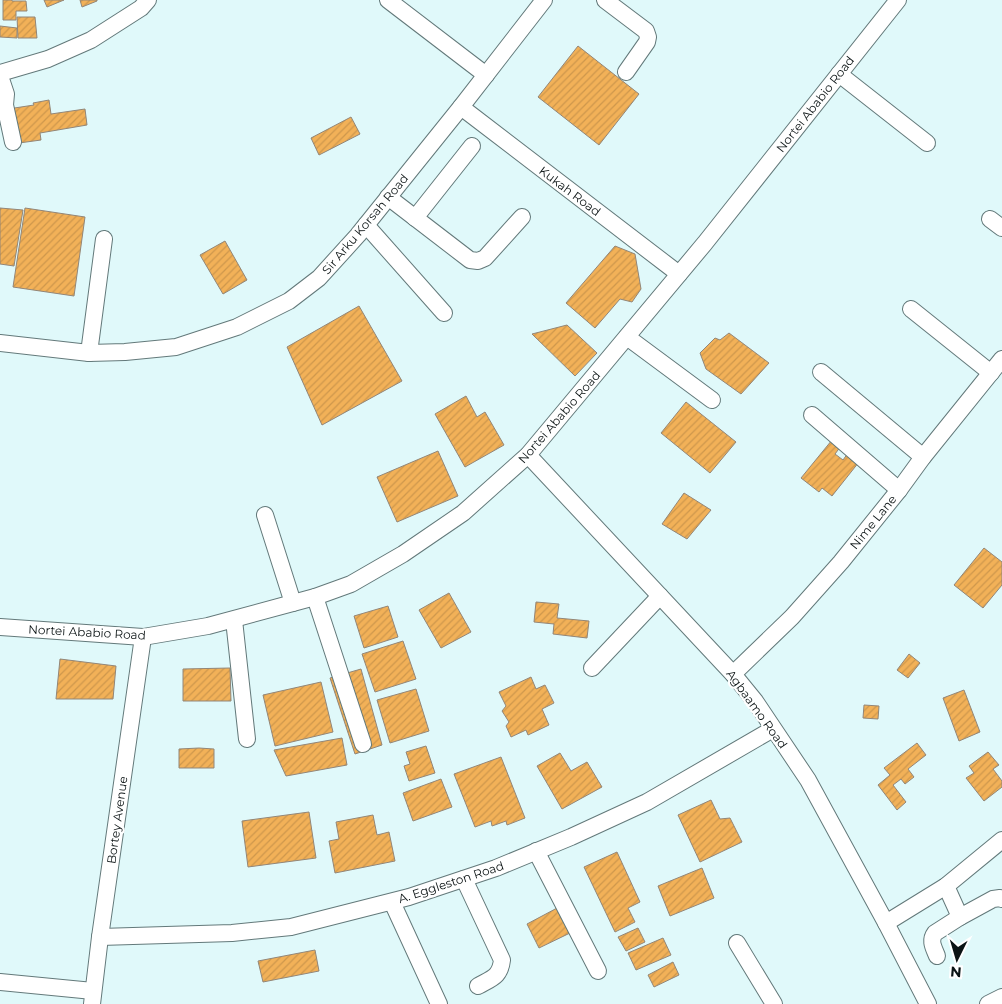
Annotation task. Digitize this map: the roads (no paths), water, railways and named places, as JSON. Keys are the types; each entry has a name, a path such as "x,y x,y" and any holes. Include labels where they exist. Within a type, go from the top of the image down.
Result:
{"street":[{"path":"13,142 6,105 6,94 0,74 48,59 91,40 141,8 148,0"},
{"path":"388,0 486,75"},
{"name":"Sir Arku Korsah Road","path":"0,343 88,353 125,352 176,347 236,327 289,301 319,278 366,225 544,0"},
{"path":"604,0 646,32 648,37 647,42 626,72"},
{"name":"Nortei Ababio Road","path":"0,626 143,637 234,620 315,597 350,584 403,554 463,513 528,455 679,274 898,0"},
{"path":"839,74 927,143"},
{"name":"Kukah Road","path":"461,107 679,274"},
{"path":"415,218 472,146"},
{"path":"388,197 470,260 478,261 485,258 522,217"},
{"path":"366,225 444,312"},
{"path":"88,353 104,239"},
{"path":"911,309 991,373"},
{"path":"627,337 712,400"},
{"name":"Nime Lane","path":"733,674 792,617 841,562 1002,359"},
{"path":"821,372 923,457"},
{"path":"812,415 899,490"},
{"name":"Agbaamo Road","path":"528,455 733,674 755,701 808,780 928,1004"},
{"path":"265,515 292,603"},
{"path":"592,668 660,596"},
{"path":"315,597 363,744"},
{"path":"234,620 247,739"},
{"name":"Bortey Avenue","path":"92,998 143,637"},
{"name":"A. Eggleston Road","path":"100,937 232,933 291,927 392,902 496,868 571,837 647,802 773,729"},
{"path":"886,923 946,886 1002,840"},
{"path":"536,852 598,971"},
{"path":"464,879 502,960 501,970 495,977 478,986"},
{"path":"946,886 960,917"},
{"path":"937,956 931,941 935,933 993,899 1002,899"},
{"path":"392,902 439,1004"},
{"path":"736,943 774,1004"},
{"path":"0,982 92,998"},
{"path":"988,1004 1002,997"}]}
